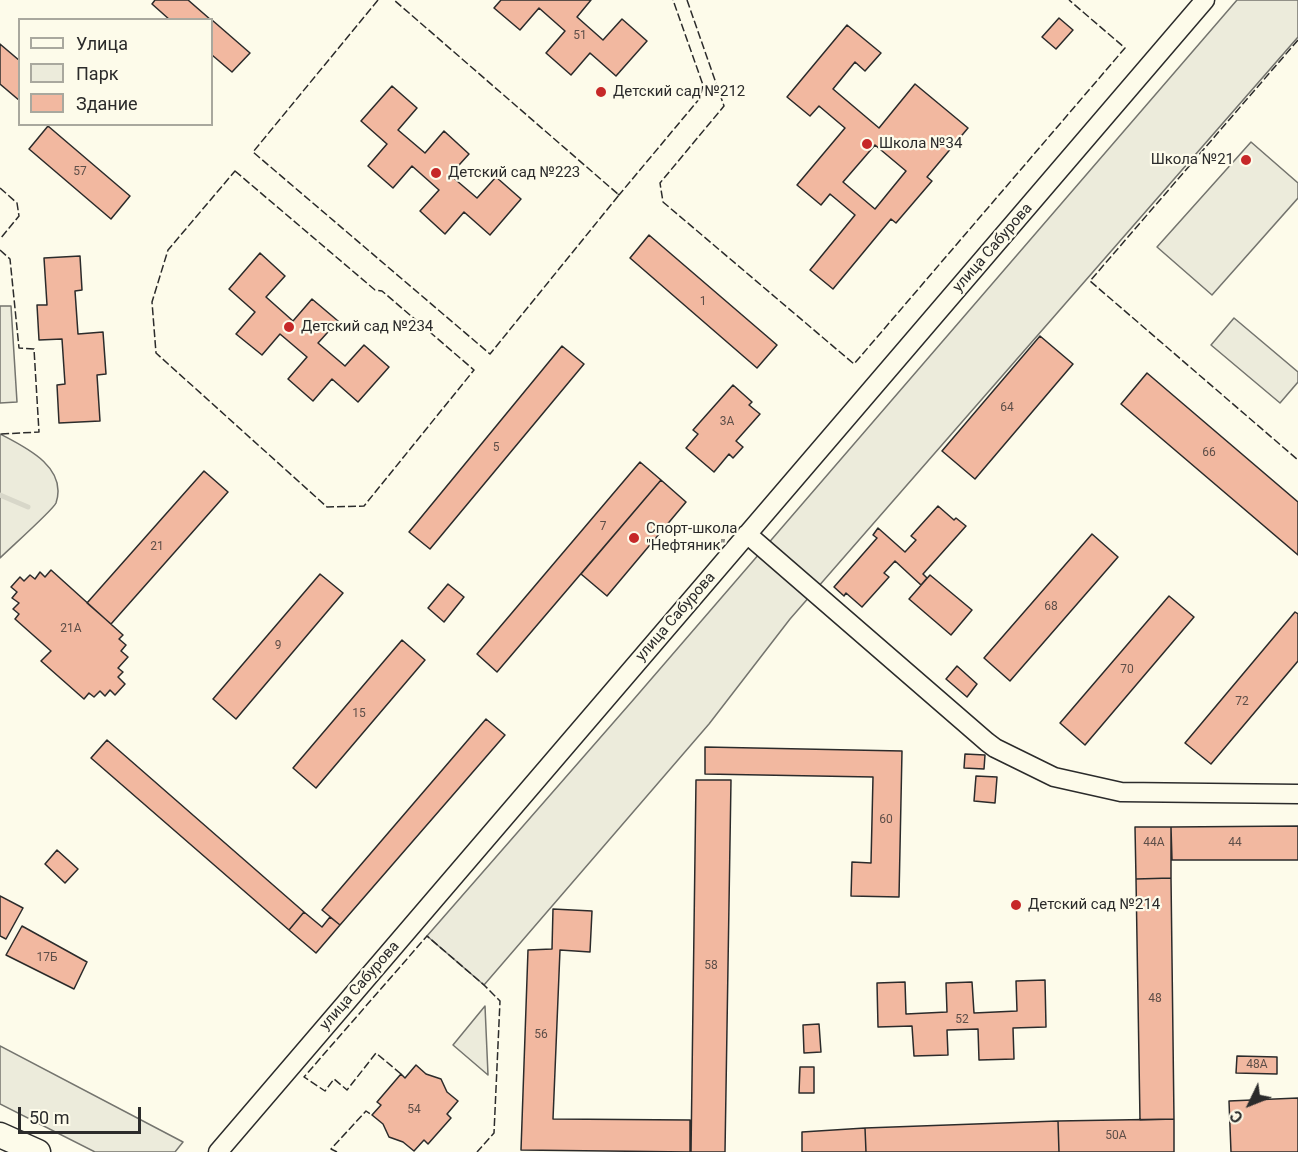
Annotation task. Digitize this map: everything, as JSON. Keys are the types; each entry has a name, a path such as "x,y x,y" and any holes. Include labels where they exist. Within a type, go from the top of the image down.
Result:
{"main road":[{"path":"0,1135 38,1152"}],"street":[{"name":"улица Сабурова","path":"218,1152 1205,0"},
{"path":"747,534 981,737 995,748 1054,777 1121,792 1298,794"}],"green space":[{"path":"1237,0 1298,0 1298,37 790,619 709,724 484,985 427,936"},
{"path":"1251,142 1298,183 1298,198 1212,295 1157,247"},
{"path":"0,306 11,306 17,402 0,403"},
{"path":"1234,318 1298,372 1298,382 1280,403 1211,345"},
{"path":"0,434 42,460 56,479 58,490 53,507 0,558"},
{"path":"485,1006 488,1075 453,1045"},
{"path":"0,1046 183,1142 175,1152 95,1152 0,1104"}],"building":[{"path":"155,0 188,0 209,18 168,18 152,4"},
{"path":"501,0 591,0 577,17 603,40 622,19 647,41 616,76 590,53 571,75 546,53 565,31 539,8 520,30 494,8"},
{"path":"1059,18 1073,30 1056,49 1042,37"},
{"path":"213,21 250,53 232,72 213,56"},
{"path":"847,25 881,53 865,71 855,62 833,89 879,128 915,84 968,128 927,177 932,181 896,223 891,219 833,289 810,270 855,215 830,194 821,205 797,185 845,128 819,106 810,116 787,97","holes":["875,145 906,171 875,209 843,182"]},
{"path":"0,44 18,59 18,99 0,84"},
{"path":"392,86 417,108 398,130 425,153 444,131 469,154 450,175 477,198 496,177 521,199 490,235 464,212 445,234 420,211 439,190 412,166 393,188 368,166 387,144 361,121"},
{"path":"48,126 130,196 111,219 29,149"},
{"path":"649,235 777,345 757,368 630,258"},
{"path":"260,253 285,276 266,297 293,321 312,299 338,321 318,343 345,366 364,345 389,367 358,402 332,379 313,401 288,379 307,357 280,334 262,355 236,334 255,312 229,289"},
{"path":"80,256 82,290 75,291 78,334 103,332 106,374 97,375 100,421 59,423 57,385 65,384 62,339 39,340 37,305 47,305 44,258"},
{"path":"1040,336 1073,364 975,479 942,451"},
{"path":"562,346 584,364 430,549 409,532"},
{"path":"1147,373 1298,502 1298,555 1121,404"},
{"path":"733,385 752,402 749,405 760,414 736,441 743,447 733,458 729,454 714,472 686,448 698,434 693,430"},
{"path":"640,462 661,480 497,672 477,654"},
{"path":"204,471 228,492 111,624 87,603"},
{"name":"Спорт-школа \"Нефтяник\"","path":"661,480 686,502 607,596 581,574"},
{"path":"938,506 954,520 956,518 966,526 923,574 927,578 921,585 895,561 884,573 889,577 862,607 846,593 844,596 834,587 877,538 873,535 878,528 905,552 916,540 911,536"},
{"path":"1092,534 1118,557 1010,681 984,658"},
{"path":"51,570 123,635 119,639 126,645 121,651 128,657 118,668 123,672 118,677 125,684 115,695 110,690 105,696 100,691 94,697 89,693 84,699 41,661 51,651 15,619 19,614 13,609 19,603 12,598 17,592 11,587 20,577 24,581 30,575 35,579 40,572 45,577"},
{"path":"320,574 343,593 236,719 213,699"},
{"path":"930,575 972,610 951,635 909,599"},
{"path":"448,584 464,597 444,622 428,608"},
{"path":"1169,596 1194,617 1085,745 1060,723"},
{"path":"1295,612 1298,614 1298,661 1211,764 1185,743"},
{"path":"402,640 425,660 316,788 293,768"},
{"path":"957,666 977,684 967,697 946,679"},
{"path":"486,719 505,735 340,925 322,910"},
{"path":"107,740 304,912 289,930 91,758"},
{"path":"705,747 902,751 899,897 851,896 852,862 871,863 873,777 705,774"},
{"path":"965,754 985,755 984,769 964,768"},
{"path":"976,776 997,777 995,803 974,801"},
{"path":"696,780 731,780 725,1152 691,1152"},
{"path":"1298,826 1298,860 1172,860 1171,827"},
{"path":"1135,827 1171,827 1171,878 1136,879"},
{"path":"57,850 78,869 65,883 45,864"},
{"path":"1171,878 1174,1119 1140,1120 1136,879"},
{"path":"0,896 23,908 6,939 0,936"},
{"path":"553,909 592,911 590,952 560,950 553,1119 690,1120 690,1152 521,1150 528,950 552,949"},
{"path":"304,912 322,927 330,917 340,925 316,953 289,930"},
{"path":"22,926 87,962 74,989 6,955"},
{"path":"1045,980 1046,1027 1013,1028 1014,1059 979,1060 978,1029 947,1030 948,1055 914,1056 912,1026 878,1027 877,983 905,982 906,1014 947,1012 946,983 972,982 974,1013 1017,1011 1016,981"},
{"path":"819,1024 821,1052 804,1053 803,1025"},
{"path":"1237,1056 1277,1057 1277,1074 1236,1073"},
{"path":"416,1065 426,1074 441,1079 447,1092 458,1101 447,1114 451,1118 428,1144 424,1140 414,1151 403,1142 389,1137 383,1124 372,1115 381,1105 377,1102 401,1074 405,1078"},
{"path":"800,1067 814,1067 814,1093 799,1093"},
{"path":"1298,1098 1298,1152 1231,1152 1229,1101"},
{"path":"1174,1119 1174,1152 1059,1152 1058,1121"},
{"path":"1058,1121 1059,1152 866,1152 865,1128"},
{"path":"865,1128 866,1152 802,1152 802,1132"}],"waterway":[{"path":"0,495 28,507"}],"fence":[{"path":"378,0 253,152 490,354 619,195 394,0"},
{"path":"618,194 700,98 703,85 673,0"},
{"path":"687,0 724,106 660,183 663,202 854,364 1125,48 1069,0"},
{"path":"1298,40 1090,281 1298,460"},
{"path":"235,171 375,290 382,291 474,370 364,506 327,507 156,353 152,302 168,250 235,171"},
{"path":"0,188 17,203 19,216 0,239"},
{"path":"0,250 10,259 19,348 34,349 39,432 0,434"},
{"path":"401,1074 376,1053 347,1090 334,1079 325,1091 304,1077 427,936 500,1001 494,1133 477,1152"},
{"path":"337,1152 331,1149 366,1111 372,1115"}],"place":[{"name":"Детский сад №212","path":"601,92"},
{"name":"Школа №34","path":"867,144"},
{"name":"Школа №21","path":"1246,160"},
{"name":"Детский сад №223","path":"436,173"},
{"name":"Детский сад №234","path":"289,327"},
{"name":"Спорт-школа \"Нефтяник\"","path":"634,538"},
{"name":"Детский сад №214","path":"1016,905"}]}
